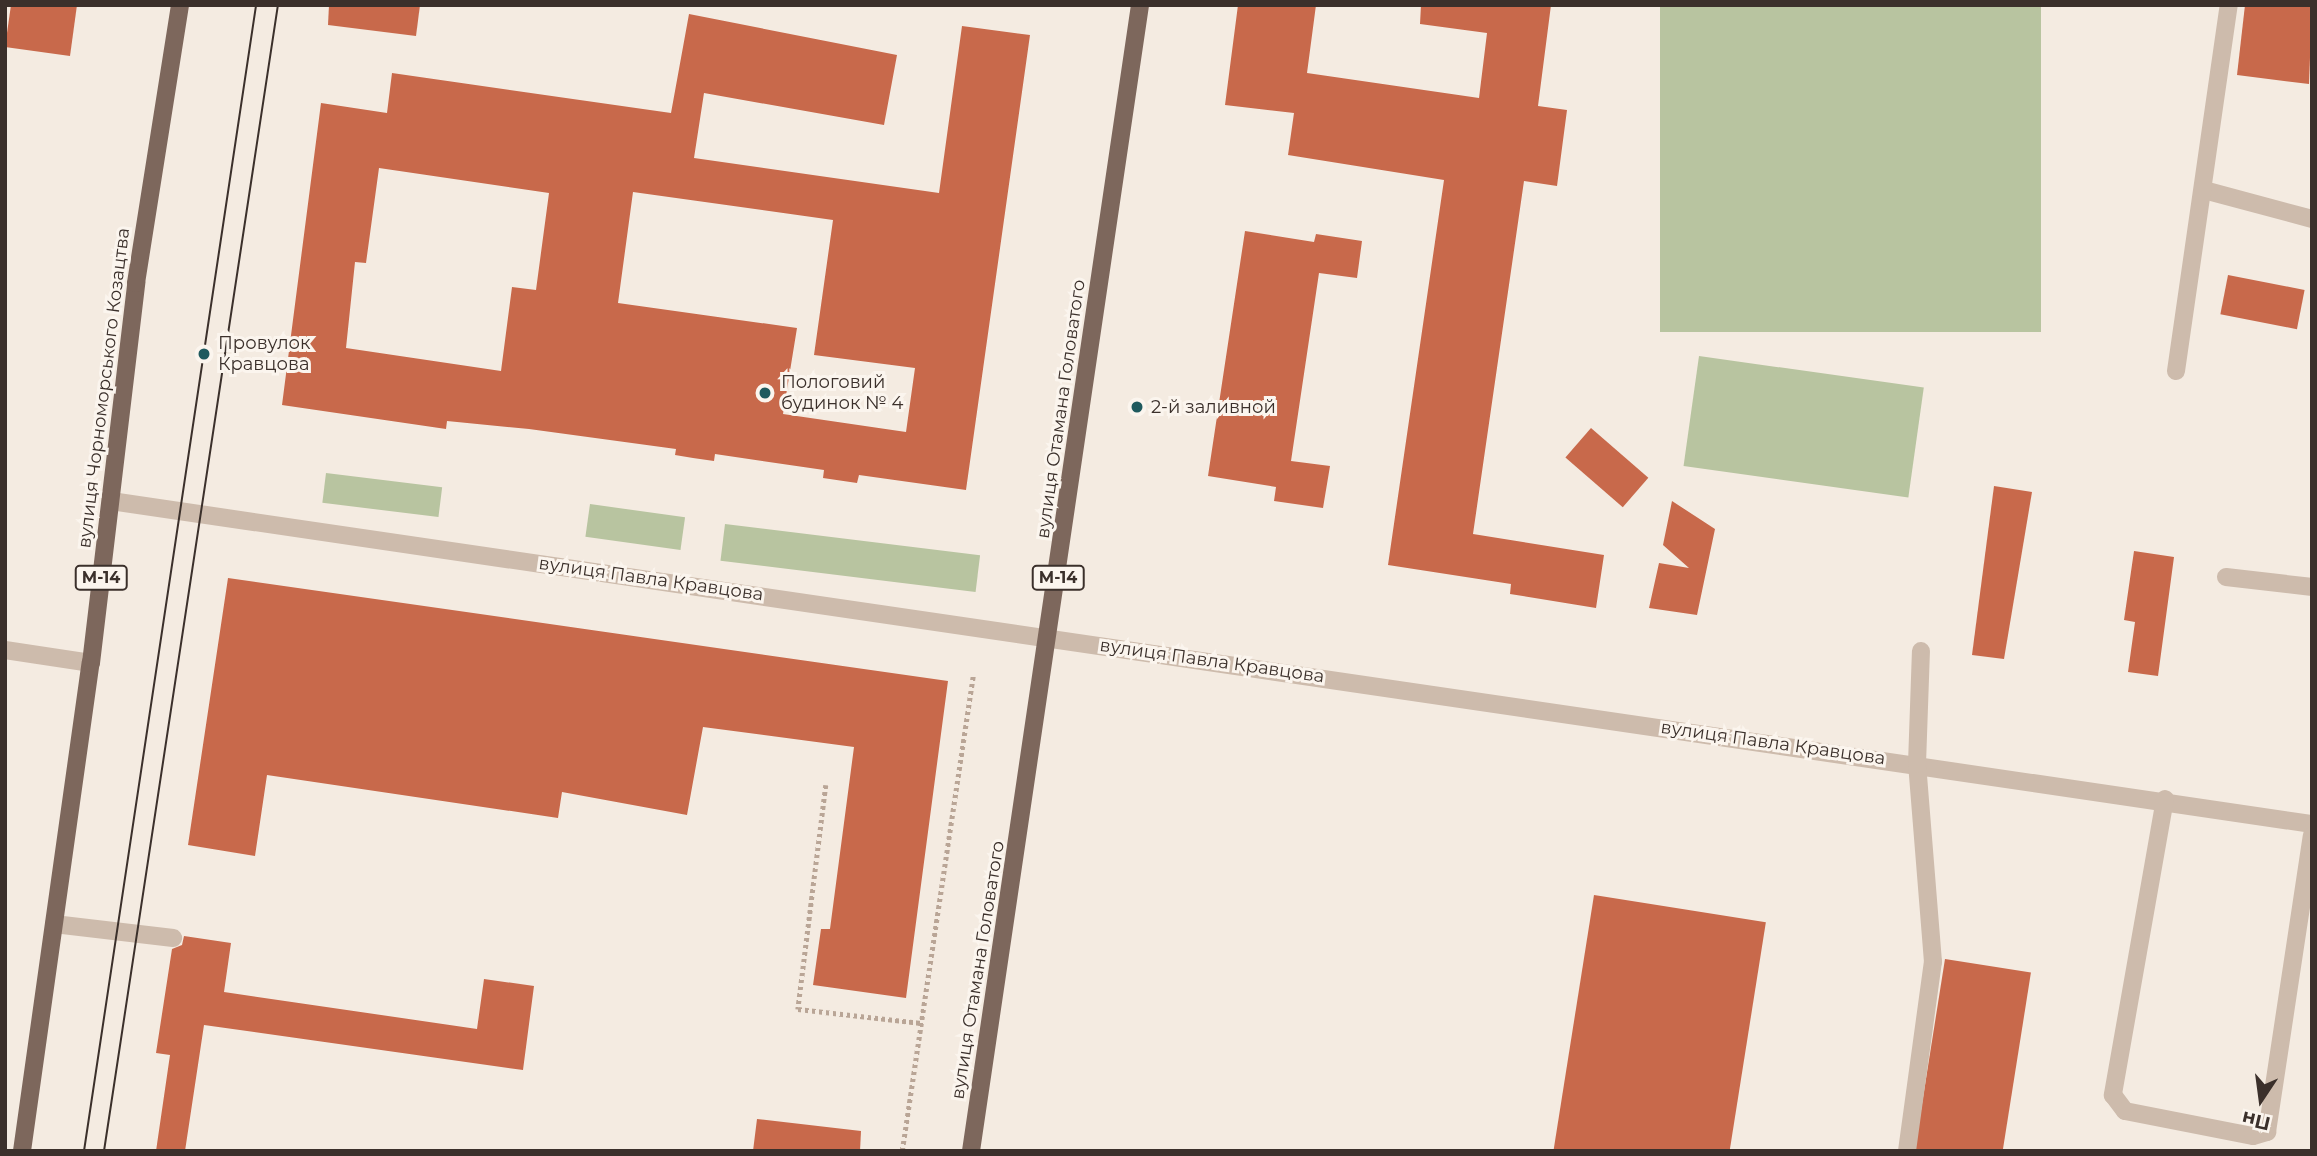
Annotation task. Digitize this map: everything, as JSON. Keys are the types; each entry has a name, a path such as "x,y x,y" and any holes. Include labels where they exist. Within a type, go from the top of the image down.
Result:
{"main road":[{"name":"вулиця Чорноморського Козацтва","path":"22,1151 91,663 136,283 180,5"},
{"name":"вулиця Отамана Головатого","path":"971,1151 1049,637 1140,5"}],"lane":[{"path":"2176,371 2229,5"},
{"path":"2204,190 2312,219"},
{"name":"вулиця Павла Кравцова","path":"111,501 2165,799 2312,824"},
{"path":"2226,577 2312,587"},
{"path":"5,650 91,663"},
{"path":"1907,1151 1933,962 1917,764 1921,651"},
{"path":"2165,799 2113,1095 2125,1111 2253,1136 2267,1132 2273,1118 2312,836"},
{"path":"54,924 173,938"}],"path":[{"path":"902,1151 973,676"},
{"path":"826,785 798,1009 921,1023"}],"green space":[{"path":"1660,5 2041,5 2041,332 1660,332"},
{"path":"1699,356 1924,388 1908,498 1684,466"},
{"path":"326,473 442,487 438,517 322,503"},
{"path":"590,504 685,517 680,550 585,537"},
{"path":"725,524 980,555 976,592 720,561"}],"building":[{"path":"11,5 77,5 70,56 5,47"},
{"path":"329,5 420,5 416,36 328,25"},
{"path":"1238,5 1316,5 1307,73 1479,98 1487,33 1420,24 1421,5 1551,5 1538,106 1567,110 1557,186 1524,181 1473,534 1604,555 1596,608 1510,594 1511,584 1388,565 1444,180 1288,155 1294,113 1225,105"},
{"path":"2245,5 2312,5 2309,84 2237,75"},
{"path":"689,14 897,55 884,125 704,93 694,158 939,193 962,26 1030,35 966,490 859,475 857,483 823,478 824,470 715,454 714,461 675,455 676,449 529,429 447,421 446,429 282,405 321,103 387,113 392,73 671,113","holes":["379,168 549,193 536,290 512,287 501,371 346,348 355,262 366,263","633,192 833,220 814,355 915,368 906,432 783,414 797,328 618,303"]},
{"path":"1245,231 1314,242 1316,234 1362,241 1357,278 1319,273 1291,461 1330,466 1323,508 1274,501 1276,487 1208,476"},
{"path":"2228,275 2305,290 2297,329 2220,314"},
{"path":"1591,428 1648,478 1623,507 1565,457"},
{"path":"1994,486 2032,492 2004,659 1972,655"},
{"path":"1672,501 1715,529 1697,615 1649,608 1659,563 1689,568 1663,545"},
{"path":"2134,551 2174,557 2158,676 2128,672 2135,622 2124,620"},
{"path":"228,578 948,681 906,998 813,985 821,929 830,929 854,747 703,727 687,815 562,792 558,818 267,775 255,856 188,845"},
{"path":"1594,895 1766,922 1730,1151 1553,1151"},
{"path":"184,936 231,943 224,992 477,1029 484,979 534,986 523,1070 204,1025 185,1151 156,1151 170,1055 156,1053 172,949 182,945"},
{"path":"1945,959 2031,973 2003,1151 1915,1151"},
{"path":"757,1119 861,1131 860,1151 753,1151"}],"tram line":[{"path":"84,1151 256,5"},
{"path":"104,1151 278,5"}],"place":[{"name":"Провулок Кравцова","path":"204,354"},
{"name":"Пологовий будинок № 4","path":"765,393"},
{"name":"2-й заливной","path":"1137,407"}]}
